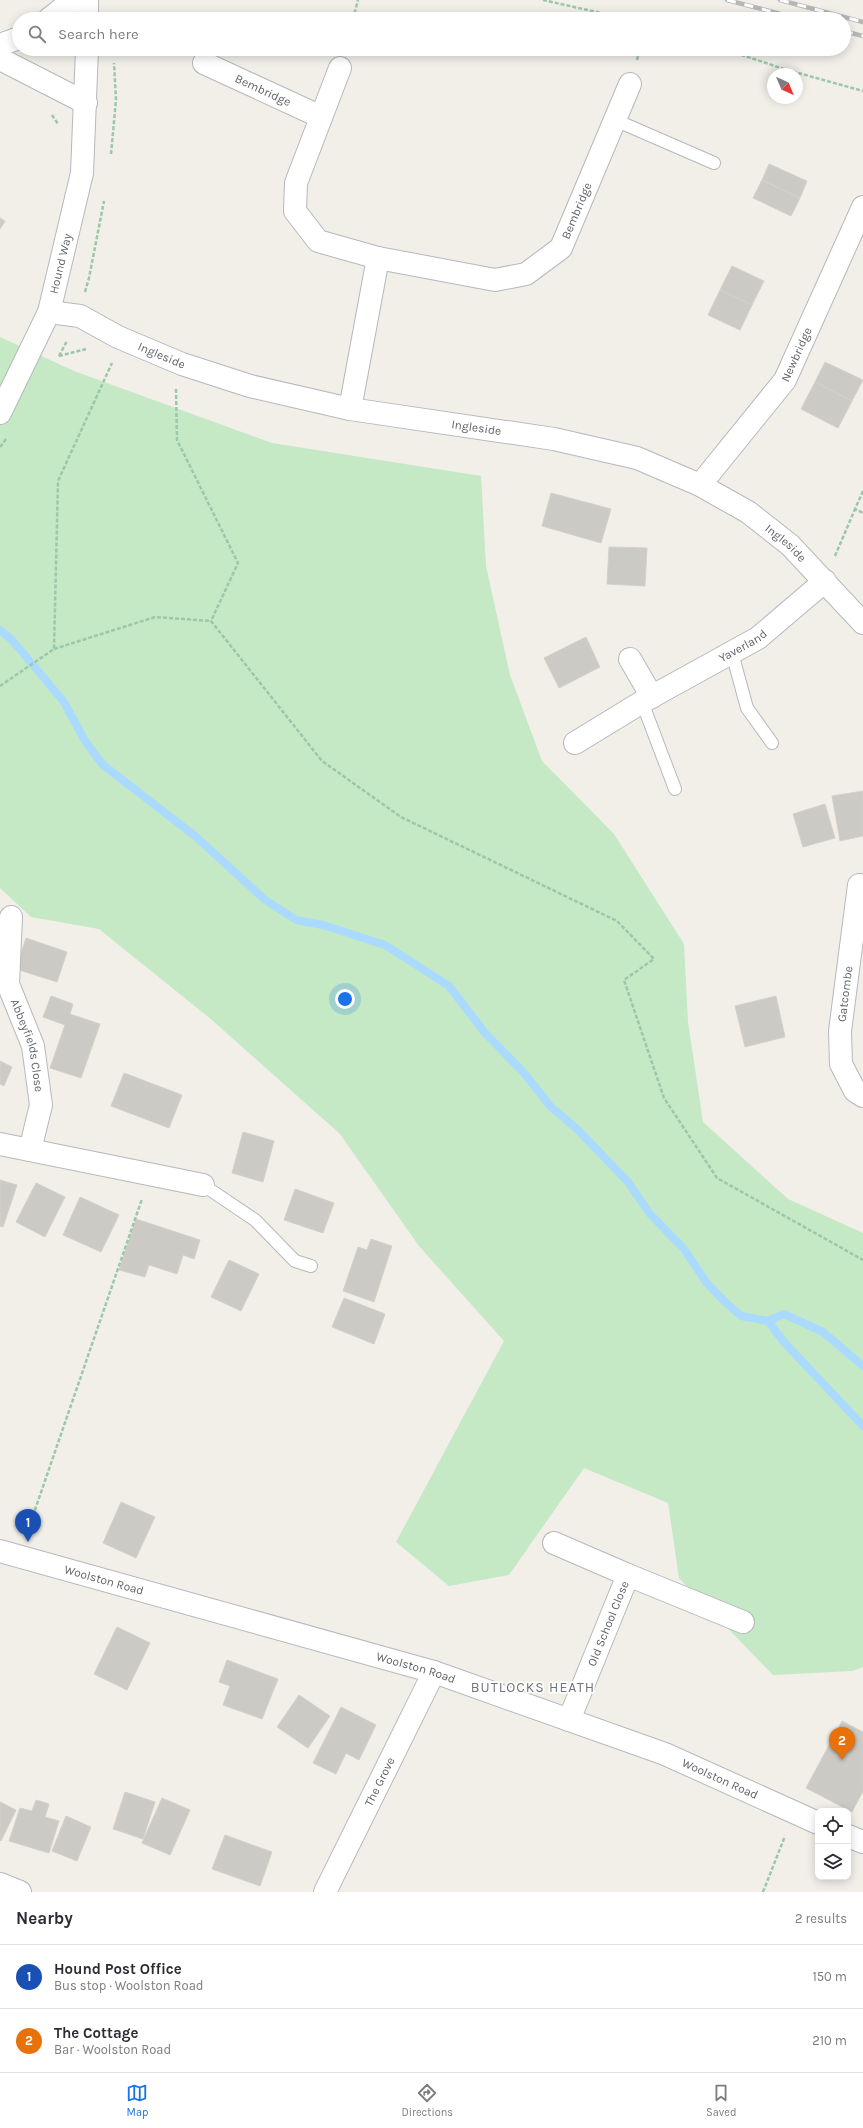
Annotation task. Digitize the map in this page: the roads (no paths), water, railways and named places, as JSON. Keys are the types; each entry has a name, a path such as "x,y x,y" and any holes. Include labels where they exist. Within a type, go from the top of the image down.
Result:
{"street":[{"path":"58,12 73,0"},
{"path":"87,0 87,12"},
{"path":"0,45 12,41"},
{"name":"Hound Way","path":"0,413 49,312 82,172 87,56"},
{"path":"0,59 86,103"},
{"name":"Bembridge","path":"204,63 321,117"},
{"name":"Bembridge","path":"340,68 296,184 295,211 318,241 378,258 495,280 526,274 561,248 630,84"},
{"name":"Newbridge","path":"700,485 785,380 863,206"},
{"path":"350,409 378,258"},
{"name":"Ingleside","path":"49,312 80,316 118,337 182,364 250,386 350,409 554,439 637,458 700,485 748,512 790,545 863,623"},
{"name":"Yaverland","path":"575,743 647,700 758,638 825,581"},
{"path":"630,659 647,700"},
{"name":"Gatcombe","path":"859,885 840,1032 841,1064 855,1091 863,1096"},
{"name":"Abbeyfields Close","path":"11,917 8,984 33,1046 41,1105 30,1150"},
{"path":"0,1144 150,1176 203,1185"},
{"path":"554,1543 628,1575"},
{"name":"Woolston Road","path":"10,1553 434,1672 666,1754 815,1822"},
{"name":"Old School Close","path":"569,1720 628,1575 743,1622"},
{"name":"The Grove","path":"325,1892 434,1672"},
{"path":"851,1837 863,1842"},
{"path":"0,1884 20,1892"}],"lane":[{"path":"615,120 714,163"},
{"path":"732,653 747,708 772,743"},
{"path":"647,700 675,789"},
{"path":"203,1185 255,1220 295,1261 311,1266"}],"waterway":[{"path":"0,630 12,640 64,702 85,741 102,764 195,836 264,899 296,920 323,925 385,945 449,986 485,1033 524,1073 551,1107 577,1129 628,1182 650,1214 684,1249 706,1282 741,1316 768,1321 784,1314 823,1332 863,1366"},
{"path":"768,1321 783,1341 863,1426"}],"railway":[{"path":"727,0 773,12"},
{"path":"780,0 825,12"},
{"path":"851,19 863,22"},
{"path":"851,33 863,36"}],"place":[{"name":"Hound Post Office","path":"28,1542"},
{"name":"The Cottage","path":"842,1760"}],"district":[{"name":"BUTLOCKS HEATH","path":"533,1687"}]}
